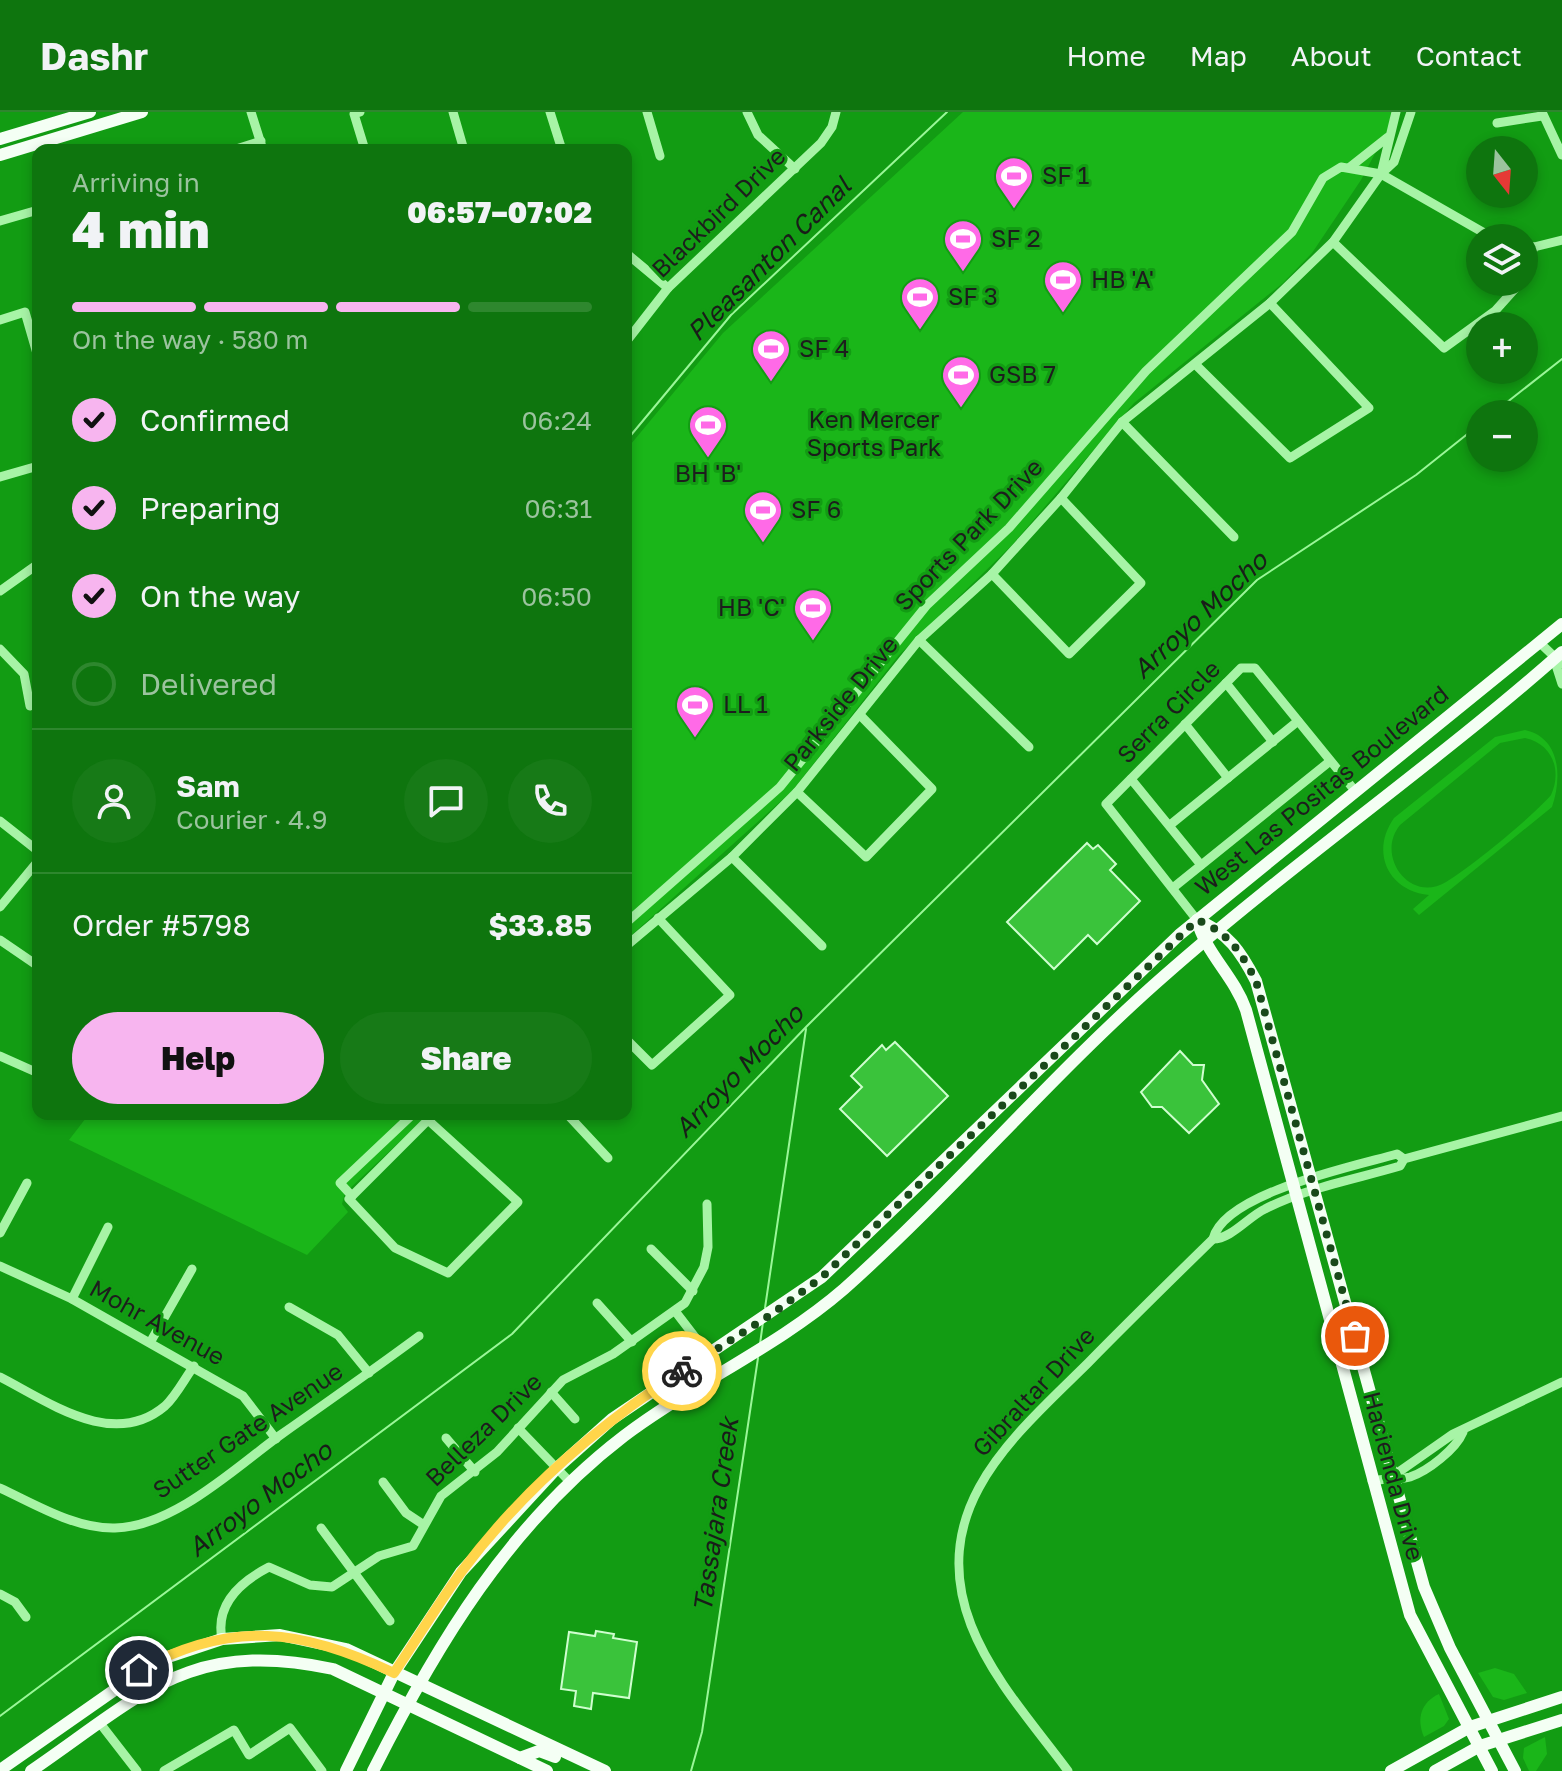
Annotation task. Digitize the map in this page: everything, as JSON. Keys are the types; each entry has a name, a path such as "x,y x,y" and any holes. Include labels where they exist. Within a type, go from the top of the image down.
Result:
{"main road":[{"path":"0,139 90,112"},
{"path":"36,144 142,112"},
{"path":"0,155 32,145"},
{"name":"West Las Positas Boulevard","path":"346,1771 394,1673 461,1572 557,1468 612,1419 772,1314 851,1250 1197,920 1562,624"},
{"name":"West Las Positas Boulevard","path":"373,1771 417,1683 478,1586 532,1521 571,1483 624,1436 821,1307 877,1258 1160,979 1219,928 1559,658"},
{"path":"1197,920 1219,928"},
{"name":"Hacienda Drive","path":"1197,920 1203,942 1238,988 1410,1615 1492,1771"},
{"name":"Hacienda Drive","path":"1219,928 1243,957 1256,981 1429,1599 1450,1648 1515,1771"},
{"path":"0,1770 156,1661 222,1639 259,1635 302,1638 346,1649 602,1770"},
{"path":"31,1771 139,1693 166,1680 241,1661 295,1661 333,1669 547,1771"},
{"path":"1391,1771 1470,1727 1562,1697"},
{"path":"88,1707 99,1722"},
{"path":"1435,1771 1480,1746 1562,1720"},
{"path":"520,1758 539,1751 576,1767 602,1770"}],"street":[{"path":"251,112 261,144"},
{"path":"360,112 354,114 363,144"},
{"path":"453,112 462,144"},
{"path":"550,112 560,144"},
{"path":"647,112 660,156"},
{"path":"747,112 758,135 795,169"},
{"name":"Blackbird Drive","path":"632,334 668,288 821,143 832,127 836,112"},
{"name":"Parkside Drive","path":"1381,174 1396,112"},
{"name":"Parkside Drive","path":"632,941 732,857 797,792 919,640 992,574 1061,498 1122,422 1270,303 1333,242 1381,174 1394,162 1411,112"},
{"path":"1497,123 1542,114 1562,155"},
{"name":"Sports Park Drive","path":"632,918 780,787 927,605 1009,528 1154,362 1292,232 1304,215 1318,183 1333,171 1350,167 1391,134"},
{"path":"1350,167 1381,174 1468,224"},
{"path":"0,221 32,212"},
{"path":"1538,244 1562,240"},
{"path":"1333,242 1444,348 1495,311 1508,296"},
{"path":"632,258 668,288"},
{"path":"1196,365 1290,458 1369,408 1270,303"},
{"path":"0,320 25,312 32,336"},
{"path":"1122,422 1234,537"},
{"path":"0,477 32,468"},
{"path":"992,574 1069,654 1141,583 1061,498"},
{"path":"0,591 32,568"},
{"path":"919,640 1029,747"},
{"path":"1540,643 1559,658 1562,684"},
{"path":"0,649 24,674 30,706"},
{"name":"Serra Circle","path":"1197,920 1106,804 1241,668 1255,668 1356,792"},
{"path":"1226,683 1273,742"},
{"path":"797,792 866,857 932,789 860,715"},
{"path":"1170,825 1298,721"},
{"path":"1185,724 1228,778"},
{"path":"1174,887 1329,762"},
{"path":"1131,779 1201,865"},
{"path":"0,821 32,846"},
{"path":"732,857 822,946"},
{"path":"0,907 32,868"},
{"path":"632,1045 652,1065 730,995 658,918"},
{"path":"0,940 32,962"},
{"path":"0,1056 32,1070"},
{"name":"Gibraltar Drive","path":"1068,1771 998,1676 970,1622 961,1569 968,1514 979,1483 1007,1443 1213,1239 1222,1224 1243,1207 1313,1185 1400,1166 1404,1159 1562,1116"},
{"path":"407,1120 340,1183 395,1248 448,1273 518,1202 435,1120"},
{"path":"351,1198 429,1120"},
{"path":"573,1120 608,1158"},
{"path":"0,1233 27,1183"},
{"name":"Belleza Drive","path":"222,1639 224,1604 269,1567 320,1587 332,1587 379,1556 413,1546 441,1496 475,1472 551,1392 578,1369 632,1342 675,1311 693,1291 708,1247 707,1204"},
{"path":"72,1299 108,1227"},
{"path":"651,1249 693,1291"},
{"name":"Mohr Avenue","path":"0,1266 72,1299 151,1341 243,1396 276,1439"},
{"path":"151,1341 192,1269"},
{"path":"597,1303 632,1342"},
{"path":"289,1307 338,1335 369,1373"},
{"path":"675,1311 708,1354"},
{"name":"Sutter Gate Avenue","path":"0,1488 65,1518 115,1528 154,1519 200,1494 419,1336"},
{"path":"0,1377 69,1412 108,1425 135,1423 165,1405 194,1366"},
{"path":"1372,1481 1393,1476 1407,1478 1419,1472 1459,1443 1463,1432 1562,1382"},
{"path":"551,1392 575,1419"},
{"path":"518,1428 571,1483"},
{"path":"446,1438 475,1472"},
{"path":"383,1482 406,1513 424,1525"},
{"path":"321,1528 390,1621"},
{"path":"0,1594 15,1602 26,1617"},
{"path":"99,1722 137,1771"},
{"path":"164,1771 234,1730 249,1755 290,1728 322,1771"}],"green space":[{"name":"Ken Mercer Sports Park","path":"963,112 1391,112 1390,125 1361,180 1312,253 1283,283 1134,403 1012,545 899,655 792,791 632,935 632,443 723,333"},
{"path":"1525,730 1546,741 1556,761 1557,772 1552,807 1419,915 1413,909 1429,895 1403,886 1387,868 1384,844 1387,831 1394,818 1495,737","holes":["1525,738 1535,741 1553,760 1556,777 1551,795 1485,854 1446,882 1433,887 1420,887 1409,882 1394,862 1392,850 1393,837 1400,825 1500,743"]},
{"path":"84,1120 423,1120 345,1193 342,1204 348,1212 307,1255 69,1140"},
{"path":"1495,1668 1514,1674 1527,1693 1504,1700 1493,1697 1478,1673"},
{"path":"1439,1694 1449,1719 1444,1726 1424,1737 1420,1718 1424,1706"},
{"path":"1545,1737 1547,1754 1536,1771 1529,1771 1523,1758 1524,1748"}],"building":[{"path":"1087,843 1093,849 1098,845 1116,864 1110,870 1140,901 1097,944 1088,935 1054,969 1007,922"},
{"path":"895,1042 948,1096 887,1156 840,1109 862,1087 851,1076 882,1045 886,1050"},
{"path":"1180,1051 1193,1065 1204,1065 1202,1080 1219,1104 1189,1133 1162,1107 1152,1107 1141,1092"},
{"path":"596,1631 637,1642 629,1698 593,1693 591,1709 574,1706 576,1691 561,1689 569,1632 595,1636"}],"waterway":[{"name":"Pleasanton Canal","path":"632,434 731,315 947,112"},
{"name":"Arroyo Mocho","path":"1510,400 1562,359"},
{"name":"Arroyo Mocho","path":"0,1716 512,1334 807,1026 1257,580 1416,475 1466,435"},
{"name":"Tassajara Creek","path":"765,1308 806,1029"},
{"name":"Tassajara Creek","path":"760,1344 763,1322"},
{"name":"Tassajara Creek","path":"691,1771 702,1732 758,1358"}],"way so far":[{"path":"682,1371 772,1314 822,1277 1148,963 1197,920 1219,928 1232,941 1256,981 1355,1336"}],"place":[{"name":"SF 1","path":"1014,210"},
{"name":"SF 2","path":"963,273"},
{"name":"HB 'A'","path":"1063,314"},
{"name":"SF 3","path":"920,331"},
{"name":"SF 4","path":"771,383"},
{"name":"GSB 7","path":"961,409"},
{"name":"BH 'B'","path":"708,459"},
{"name":"SF 6","path":"763,544"},
{"name":"HB 'C'","path":"813,642"},
{"name":"LL 1","path":"695,739"}],"route":[{"path":"139,1670 187,1649 222,1639 280,1635 346,1649 394,1673 461,1572 518,1507 612,1419 682,1371"}]}
